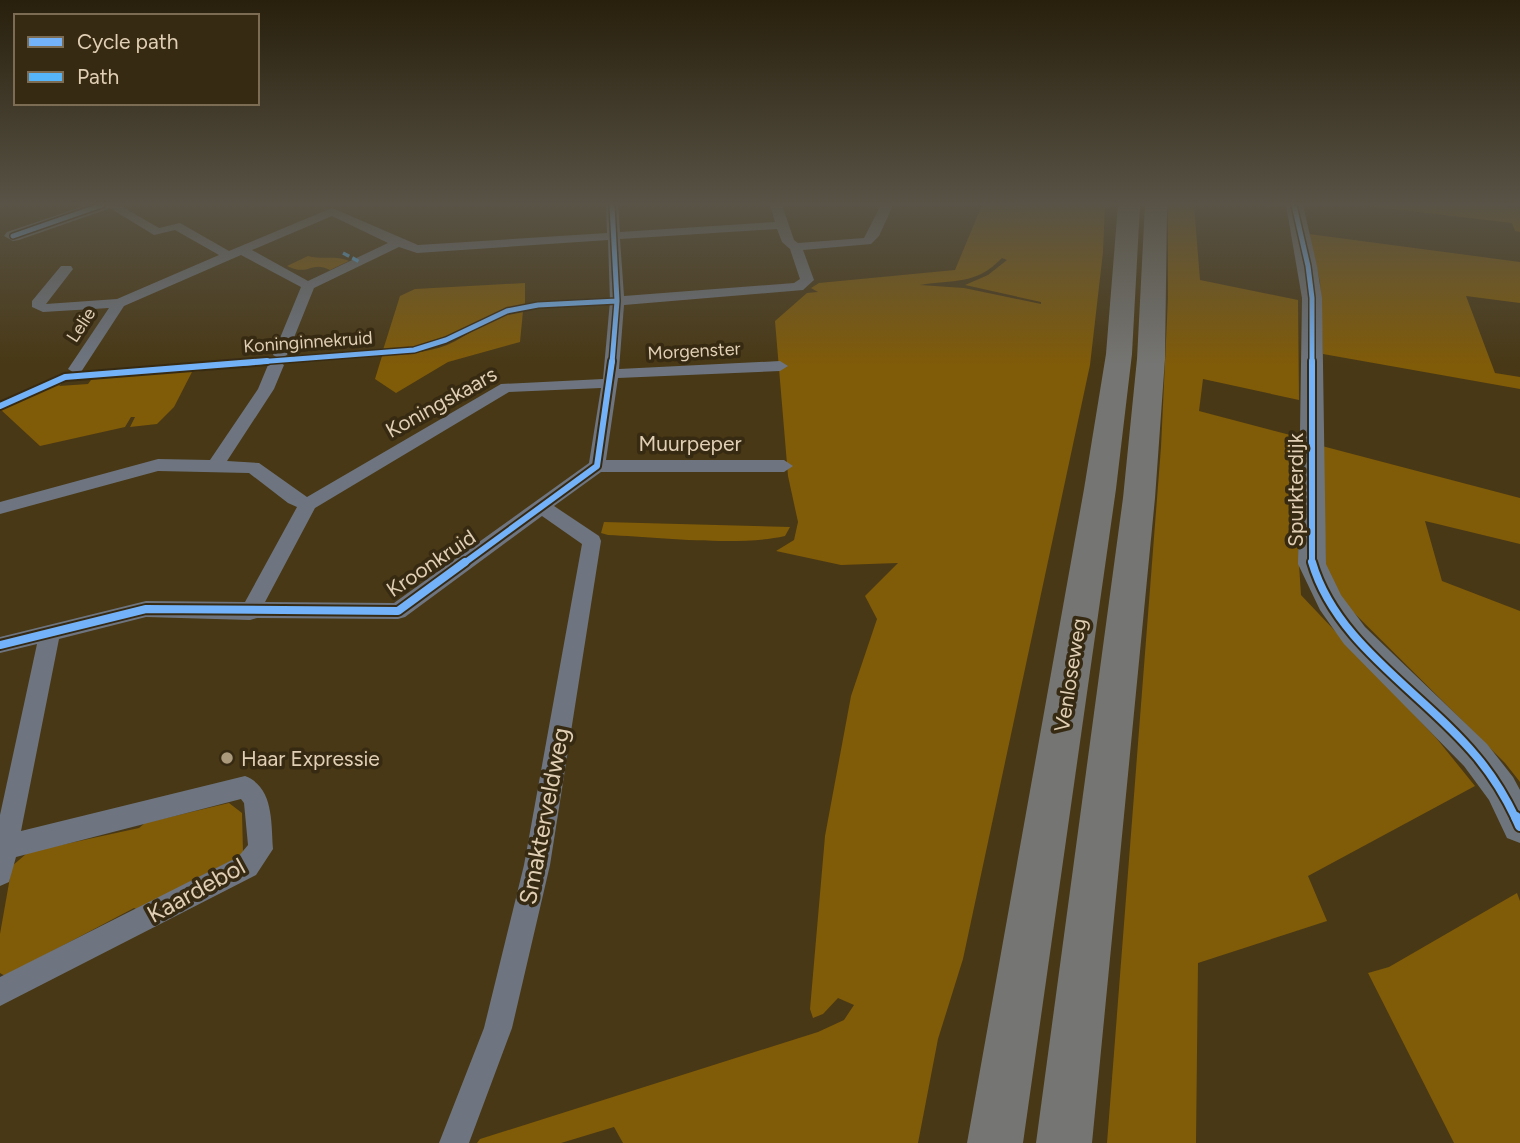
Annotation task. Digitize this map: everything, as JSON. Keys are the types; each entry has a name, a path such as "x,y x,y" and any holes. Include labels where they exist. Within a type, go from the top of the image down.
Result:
{"highway":[{"name":"Venloseweg","path":"995,1143 1100,489 1119,354 1125,258"},
{"path":"1064,1143 1139,498 1151,359 1154,258"}],"street":[{"name":"Lelie","path":"65,269 37,304 43,307 119,303 224,258"},
{"path":"248,258 308,286"},
{"path":"353,258 360,262"},
{"path":"214,467 266,389 308,286 367,258"},
{"path":"597,466 610,378 617,301 614,258"},
{"path":"617,301 798,287 807,280 800,258"},
{"name":"Spurkterdijk","path":"1306,258 1312,298 1312,564 1322,591 1346,626 1476,754 1512,806 1520,826"},
{"name":"Lelie","path":"76,369 119,303"},
{"name":"Morgenster","path":"610,378 780,366"},
{"name":"Koningskaars","path":"308,504 506,387 610,378"},
{"path":"0,508 158,466 253,467 294,499 308,504 250,612"},
{"name":"Muurpeper","path":"597,466 783,466"},
{"name":"Kroonkruid","path":"0,645 146,609 250,612 398,611 597,466"},
{"name":"Smakterveldweg","path":"454,1143 498,1028 537,865 592,541 542,507"},
{"path":"0,873 50,633"},
{"name":"Kaardebol","path":"0,992 247,866 261,849 256,799 245,788 6,847"}],"shaded area":[{"path":"303,258 341,258 349,261 330,270 318,267 300,270 287,266"},
{"path":"960,258 1002,258 973,277 920,285 964,288 1041,304 965,285 988,275 1007,260 1003,258 1102,258 1090,365 963,959 938,1039 918,1143 623,1143 614,1127 561,1143 477,1143 480,1139 818,1032 844,1020 854,1005 838,998 823,1014 813,1018 810,1009 825,836 851,696 877,619 865,596 898,563 841,565 776,551 794,540 798,522 788,476 775,321 807,293 818,292 811,288 819,283 955,270"},
{"path":"1168,258 1198,258 1200,280 1298,300 1299,400 1203,379 1199,411 1298,437 1296,517 1301,595 1437,739 1475,786 1308,876 1327,921 1198,963 1196,1143 1107,1143 1161,447"},
{"path":"1315,258 1492,258 1520,262 1520,303 1466,296 1495,373 1520,377 1520,389 1323,354 1320,282"},
{"path":"525,283 525,306 503,311 444,341 383,350 400,296 415,289"},
{"path":"523,311 520,342 448,362 396,393 375,379 382,356 439,348 502,315"},
{"path":"222,366 220,369 192,372 174,407 157,424 130,427 135,417 131,417 125,427 40,446 0,409 65,381 59,386 88,384 94,376"},
{"path":"1322,446 1520,498 1520,544 1425,521 1442,581 1520,611 1520,782 1505,763 1333,592 1326,568"},
{"path":"604,522 790,527 785,536 722,541 608,535 601,533"},
{"path":"229,803 242,813 243,852 229,869 143,912 134,908 5,976 0,973 0,934 12,866 33,848 47,848 139,828 145,823"},
{"path":"1517,893 1520,901 1520,1143 1454,1143 1368,973 1389,967"}],"marked path":[{"path":"353,258 360,262"}],"cycle path":[{"path":"0,645 146,609 398,611 597,466 610,383 617,301 615,258"},
{"path":"1306,258 1312,298 1312,564 1330,602 1355,635 1476,755 1501,788 1520,826"},
{"name":"Koninginnekruid","path":"0,406 65,377 414,350 446,340 493,316 522,307 617,301"}],"place":[{"name":"Haar Expressie","path":"227,758"}]}
